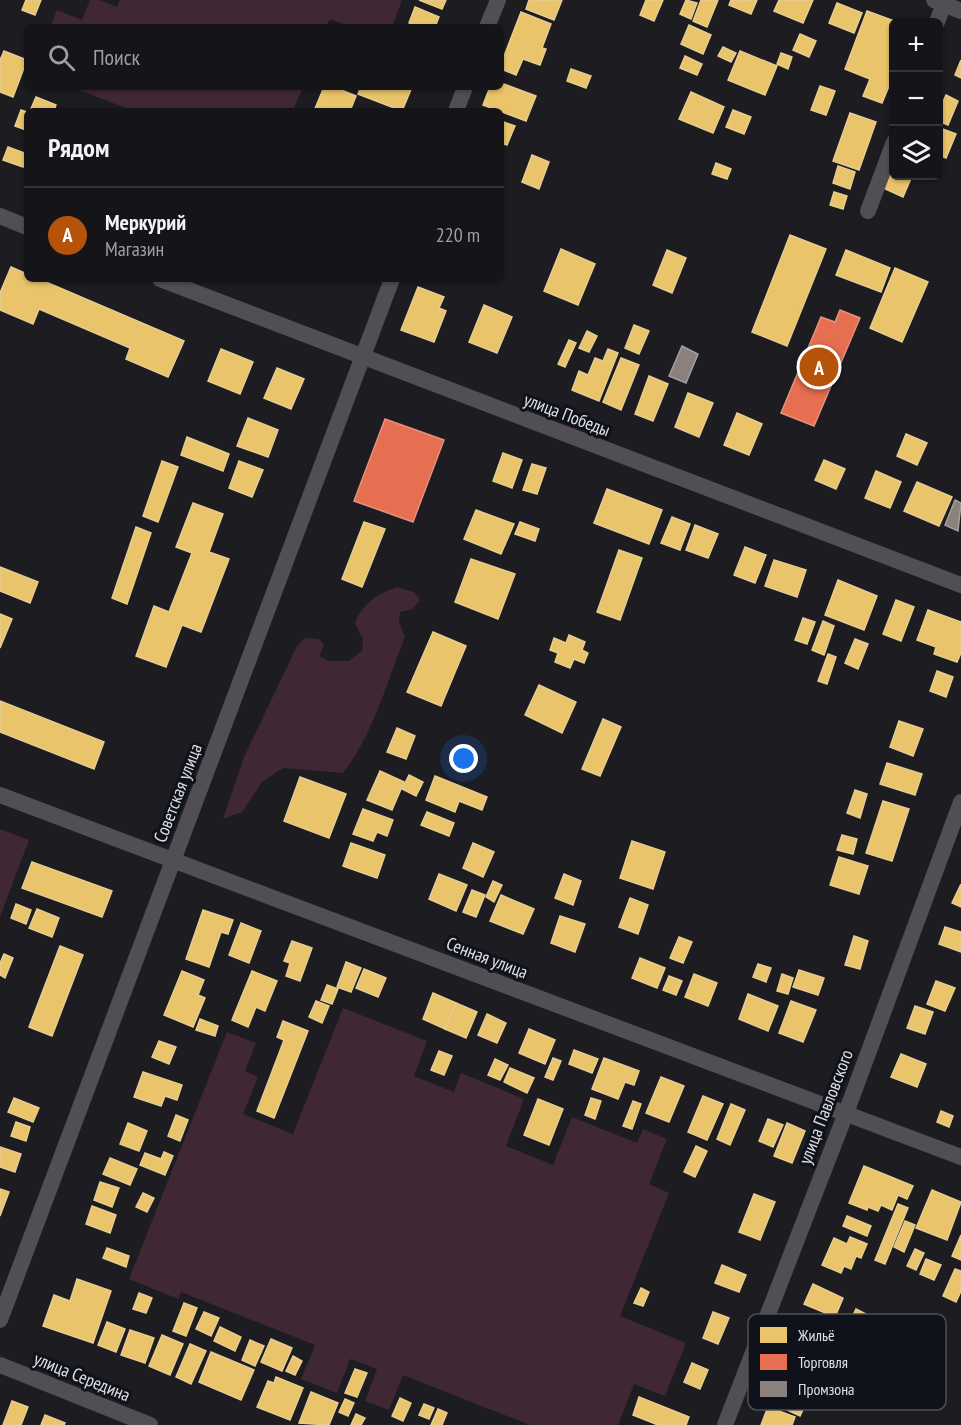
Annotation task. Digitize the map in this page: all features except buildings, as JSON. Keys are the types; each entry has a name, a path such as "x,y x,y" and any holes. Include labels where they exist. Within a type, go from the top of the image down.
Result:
{"street":[{"path":"489,24 498,0"},
{"path":"937,18 939,2 961,11"},
{"path":"457,108 464,90"},
{"path":"868,211 889,155"},
{"path":"0,216 24,226"},
{"name":"улица Победы","path":"168,282 961,585"},
{"name":"Советская улица","path":"0,1320 392,282"},
{"name":"Сенная улица","path":"0,795 961,1157"},
{"name":"улица Павловского","path":"768,1314 846,1113 961,802"},
{"name":"улица Середина","path":"0,1365 150,1425"},
{"name":"улица Павловского","path":"725,1425 748,1366"}],"shaded area":[{"path":"90,0 100,0 117,7 120,0 402,0 393,24 343,24 330,19 328,24 51,24 57,10 82,20"},
{"path":"80,90 302,90 294,108 125,108"},
{"path":"397,587 414,592 420,600 413,609 400,612 399,621 405,637 371,725 354,758 343,773 283,768 262,782 242,812 223,819 244,757 297,646 305,638 319,639 324,645 319,656 329,661 349,661 362,651 363,639 355,623 362,610 377,596"},
{"path":"0,829 29,840 0,917"},
{"path":"343,1008 427,1041 414,1076 454,1092 461,1073 524,1099 506,1146 553,1165 572,1117 637,1143 643,1129 667,1139 649,1184 669,1193 620,1316 686,1343 665,1396 634,1384 618,1425 530,1425 403,1375 389,1410 365,1401 377,1369 350,1359 337,1393 301,1379 315,1345 181,1292 178,1299 129,1279 227,1032 256,1043 245,1071 258,1077 243,1114 293,1134"}],"place":[{"name":"Меркурий","path":"819,367"}]}
